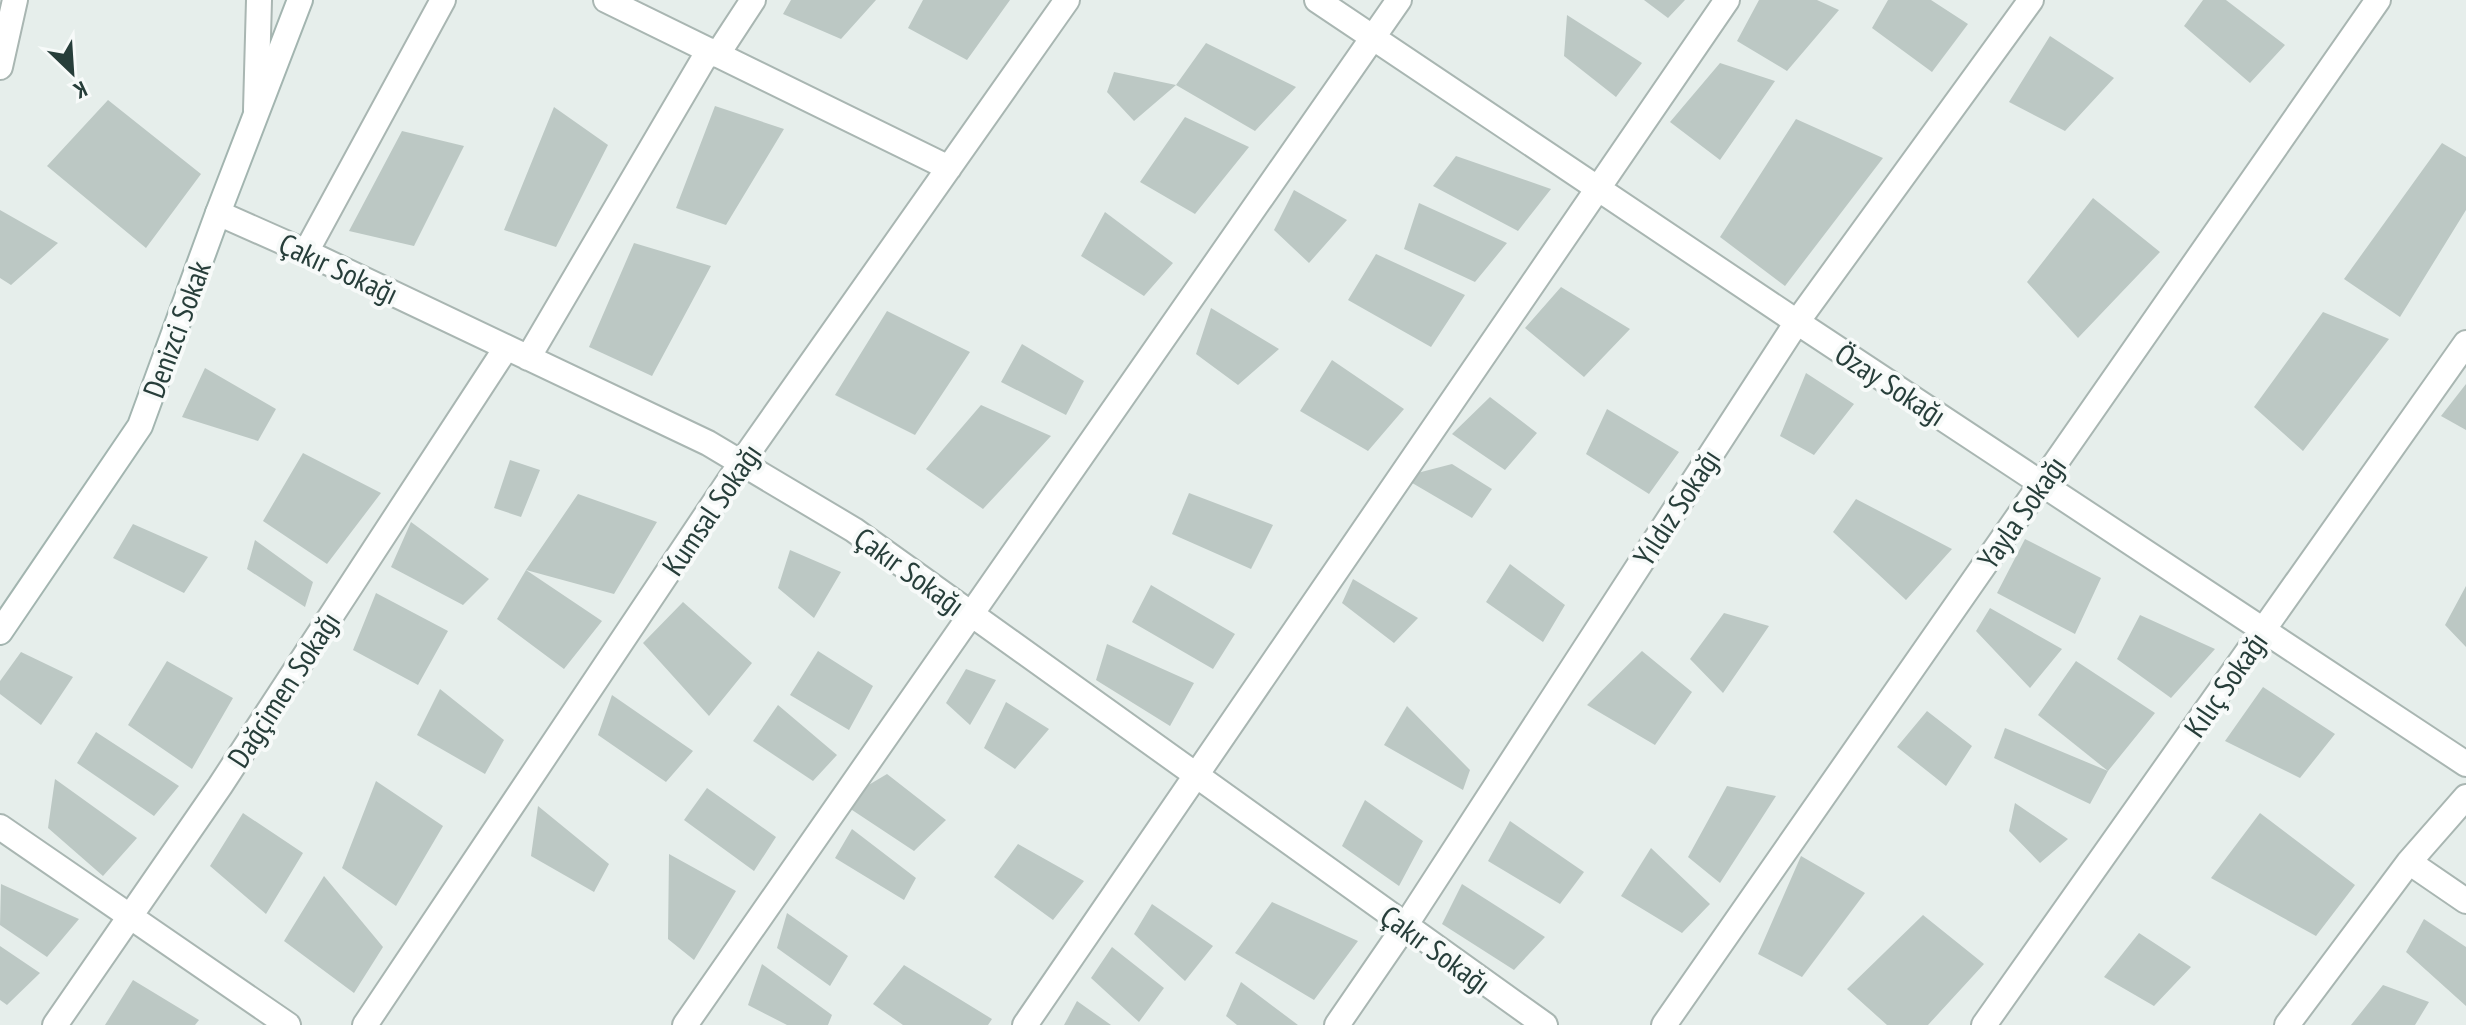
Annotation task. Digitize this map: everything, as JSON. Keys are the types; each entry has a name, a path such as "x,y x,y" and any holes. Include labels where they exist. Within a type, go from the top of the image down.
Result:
{"street":[{"path":"0,67 15,0"},
{"path":"255,117 259,0"},
{"name":"Denizci Sokak","path":"0,632 140,426 300,0"},
{"path":"306,252 443,0"},
{"path":"606,0 949,168"},
{"name":"Dağçimen Sokağı","path":"55,1025 517,353 713,52 753,0"},
{"name":"Kumsal Sokağı","path":"365,1025 741,463 1067,0"},
{"name":"Özay Sokağı","path":"1317,0 2466,764"},
{"path":"685,1025 1399,0"},
{"path":"1025,1025 1727,0"},
{"name":"Yıldız Sokağı","path":"1337,1025 1405,926 1797,322 2031,0"},
{"name":"Yayla Sokağı","path":"1664,1025 2378,0"},
{"name":"Çakır Sokağı","path":"218,213 708,443 854,530 1545,1025"},
{"name":"Kılıç Sokağı","path":"1984,1025 2466,343"},
{"path":"2287,1025 2409,862 2466,797"},
{"path":"0,827 288,1025"},
{"path":"2409,862 2466,901"}],"building":[{"path":"791,0 876,0 841,39 783,14"},
{"path":"923,0 1010,0 967,60 908,28"},
{"path":"1644,0 1685,0 1668,18"},
{"path":"1759,0 1817,0 1839,10 1787,71 1737,41"},
{"path":"1888,0 1931,0 1968,24 1932,72 1872,28"},
{"path":"2203,0 2226,0 2285,45 2250,83 2184,26"},
{"path":"1567,15 1642,63 1616,97 1564,56"},
{"path":"2050,36 2114,78 2065,131 2009,102"},
{"path":"1206,43 1296,87 1255,131 1176,85"},
{"path":"1720,63 1775,81 1720,160 1670,122"},
{"path":"1114,72 1176,85 1134,121 1107,92"},
{"path":"108,100 201,174 146,248 47,166"},
{"path":"715,106 784,129 726,225 676,208"},
{"path":"554,107 608,145 556,247 504,230"},
{"path":"1185,117 1249,147 1195,214 1140,182"},
{"path":"1796,119 1883,158 1785,286 1720,237"},
{"path":"402,131 464,146 414,246 349,231"},
{"path":"2442,143 2466,157 2466,210 2400,317 2344,279"},
{"path":"1456,156 1551,189 1518,231 1433,186"},
{"path":"1294,190 1347,220 1309,263 1274,230"},
{"path":"2093,198 2160,252 2078,338 2027,282"},
{"path":"1419,203 1507,243 1475,282 1404,249"},
{"path":"0,210 58,243 11,285 0,278"},
{"path":"1105,212 1173,263 1144,296 1081,256"},
{"path":"634,243 711,266 652,376 589,347"},
{"path":"1376,254 1465,295 1431,347 1348,300"},
{"path":"1561,287 1630,329 1584,377 1525,328"},
{"path":"1211,308 1279,349 1238,385 1196,354"},
{"path":"887,311 970,352 915,435 835,395"},
{"path":"2323,312 2389,339 2303,451 2254,407"},
{"path":"1022,344 1084,381 1066,415 1001,382"},
{"path":"1332,360 1404,409 1368,451 1300,411"},
{"path":"205,368 276,409 258,441 182,417"},
{"path":"1806,373 1854,404 1814,455 1780,436"},
{"path":"2466,384 2466,430 2441,416"},
{"path":"1490,397 1537,433 1505,470 1452,434"},
{"path":"981,405 1051,436 983,509 926,469"},
{"path":"1607,409 1679,452 1649,494 1586,454"},
{"path":"303,453 381,493 327,564 263,521"},
{"path":"510,460 540,470 521,517 494,508"},
{"path":"1452,464 1492,489 1472,518 1402,477"},
{"path":"1189,493 1273,525 1251,569 1172,534"},
{"path":"578,494 657,522 614,594 526,570"},
{"path":"1856,499 1952,549 1906,600 1833,532"},
{"path":"411,522 489,579 463,605 391,567"},
{"path":"133,524 208,557 184,593 113,558"},
{"path":"2025,539 2101,578 2075,634 1997,593"},
{"path":"255,540 313,582 305,607 247,569"},
{"path":"790,550 841,572 814,618 778,588"},
{"path":"1510,564 1565,605 1543,642 1486,602"},
{"path":"526,570 602,621 564,669 497,619"},
{"path":"1353,579 1418,618 1394,643 1342,603"},
{"path":"1151,585 1235,634 1213,669 1132,622"},
{"path":"2466,586 2466,647 2445,625"},
{"path":"376,593 448,631 418,685 353,650"},
{"path":"683,602 752,663 709,716 643,643"},
{"path":"1990,608 2062,649 2030,688 1976,631"},
{"path":"1724,613 1769,626 1723,693 1690,659"},
{"path":"2140,615 2215,649 2171,698 2117,659"},
{"path":"1107,644 1194,683 1170,726 1096,680"},
{"path":"818,651 873,686 849,730 790,695"},
{"path":"1642,651 1692,692 1655,745 1587,705"},
{"path":"21,652 73,677 41,725 0,694 0,681"},
{"path":"167,661 233,698 192,769 128,725"},
{"path":"2076,661 2155,713 2108,771 2038,715"},
{"path":"966,669 996,680 970,725 946,703"},
{"path":"2263,687 2335,734 2300,778 2225,741"},
{"path":"440,689 504,740 485,774 417,735"},
{"path":"612,695 693,751 666,782 598,735"},
{"path":"1006,702 1049,729 1015,769 984,748"},
{"path":"778,705 837,755 813,781 753,741"},
{"path":"1407,706 1470,770 1463,790 1384,745"},
{"path":"1927,711 1972,746 1946,786 1897,747"},
{"path":"2005,728 2108,771 2090,804 1994,758"},
{"path":"96,732 179,786 154,816 77,763"},
{"path":"887,774 946,820 914,851 840,802"},
{"path":"55,779 137,838 103,876 48,828"},
{"path":"376,781 443,826 396,906 342,868"},
{"path":"1727,786 1776,796 1720,883 1688,857"},
{"path":"707,788 776,837 754,871 684,820"},
{"path":"1365,800 1423,841 1399,886 1342,846"},
{"path":"2015,803 2068,839 2040,863 2009,831"},
{"path":"538,806 609,864 594,892 531,856"},
{"path":"243,813 303,853 266,914 210,866"},
{"path":"2260,813 2355,885 2316,936 2211,878"},
{"path":"1510,821 1584,872 1560,904 1488,861"},
{"path":"852,829 916,878 904,900 835,858"},
{"path":"1018,844 1084,881 1053,920 994,877"},
{"path":"1651,848 1710,904 1682,933 1621,896"},
{"path":"669,854 736,891 694,960 668,939"},
{"path":"1801,856 1865,893 1802,977 1758,954"},
{"path":"324,876 383,947 354,993 284,941"},
{"path":"1,884 79,919 47,957 0,925"},
{"path":"1462,884 1545,937 1514,970 1442,924"},
{"path":"1272,902 1358,941 1314,1000 1235,953"},
{"path":"1152,904 1213,946 1185,981 1134,934"},
{"path":"787,913 848,956 830,986 777,948"},
{"path":"1923,915 1984,964 1928,1025 1887,1025 1847,989"},
{"path":"2424,919 2466,947 2466,1006 2406,952"},
{"path":"2139,933 2191,967 2154,1006 2104,977"},
{"path":"0,946 40,973 7,1005 0,1000"},
{"path":"1112,947 1164,988 1139,1022 1091,978"},
{"path":"762,964 832,1015 828,1025 787,1025 748,1005"},
{"path":"904,965 992,1019 988,1025 903,1025 873,1004"},
{"path":"133,980 199,1020 195,1025 105,1025"},
{"path":"1241,982 1298,1025 1237,1025 1226,1016"},
{"path":"2383,985 2429,1002 2415,1025 2351,1025"},
{"path":"1077,1001 1111,1025 1064,1025"}]}
